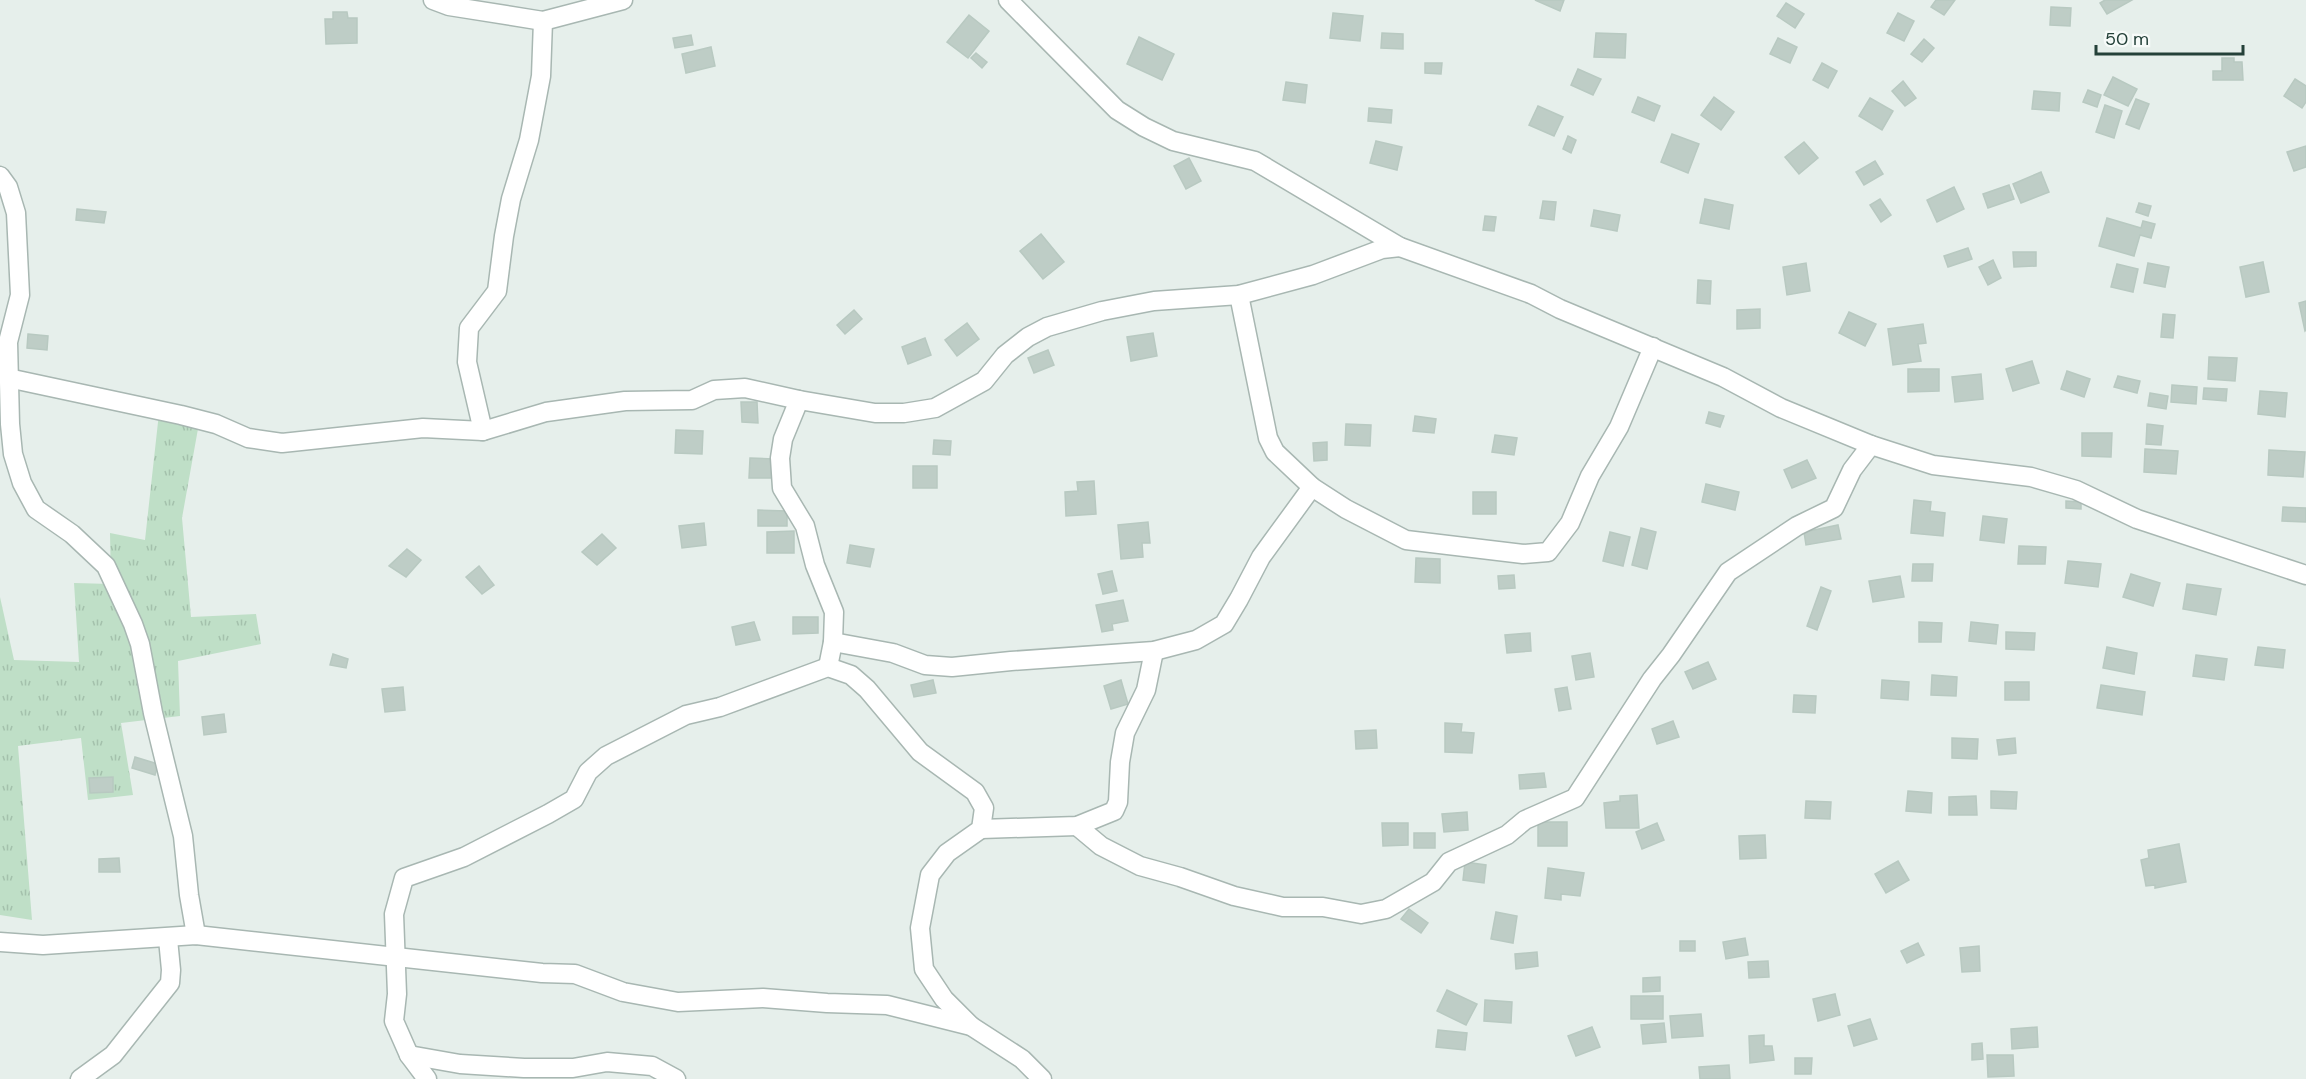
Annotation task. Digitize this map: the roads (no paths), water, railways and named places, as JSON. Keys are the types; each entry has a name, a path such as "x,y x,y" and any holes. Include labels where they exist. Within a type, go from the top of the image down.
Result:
{"street":[{"path":"433,0 449,6 543,21 623,0"},
{"path":"1008,0 1117,110 1173,141 1255,161 1400,248 1531,294 1560,309 1723,378 1781,408 1871,445 1934,465 2031,477 2076,490 2137,519 2306,575"},
{"path":"483,431 467,362 469,328 497,291 511,199 529,140 539,86 543,21"},
{"path":"0,176 8,187 16,213 20,295 8,342 13,454 22,483 36,508 72,534 106,566 140,644 153,713 183,836 196,935"},
{"path":"8,378 181,415 216,424 248,438 282,443 423,428 483,431 546,412 625,401 692,400 714,390 745,387 799,400 875,413 904,413 935,408 984,381 1005,355 1028,337 1047,327 1102,311 1154,302 1239,295 1313,275 1382,249 1400,248"},
{"path":"1239,295 1268,438 1275,452 1312,487 1346,509 1406,540 1523,554 1548,552 1570,523 1590,476 1619,427 1653,347"},
{"path":"799,400 783,439 780,458 782,488 805,526 815,564 834,612 833,642 828,667"},
{"path":"1077,826 1101,846 1140,866 1234,896 1283,907 1323,907 1361,914 1386,909 1433,882 1449,862 1507,835 1525,820 1575,798 1652,679 1728,572 1797,526 1834,508 1852,470 1871,445"},
{"path":"833,642 892,653 925,665 952,667 1154,651 1196,640 1224,624 1261,557 1312,487"},
{"path":"1042,1079 1022,1059 970,1026 944,999 924,969 921,928 930,875 947,853 981,828 1077,826 1114,811 1118,802 1120,762 1125,733 1146,690 1154,651"},
{"path":"427,1079 409,1055 394,1021 396,956 394,914 404,878 464,857 574,799 588,772 606,756 686,715 729,704 828,667 851,675 867,689 920,752 975,792 984,808 981,828"},
{"path":"0,942 43,945 168,939 196,935 524,971 575,974 623,992 678,1002 763,998 887,1005 970,1026"},
{"path":"80,1079 113,1055 170,983 168,939"},
{"path":"409,1055 460,1064 513,1067 573,1068 607,1062 652,1066 676,1079"}]}
